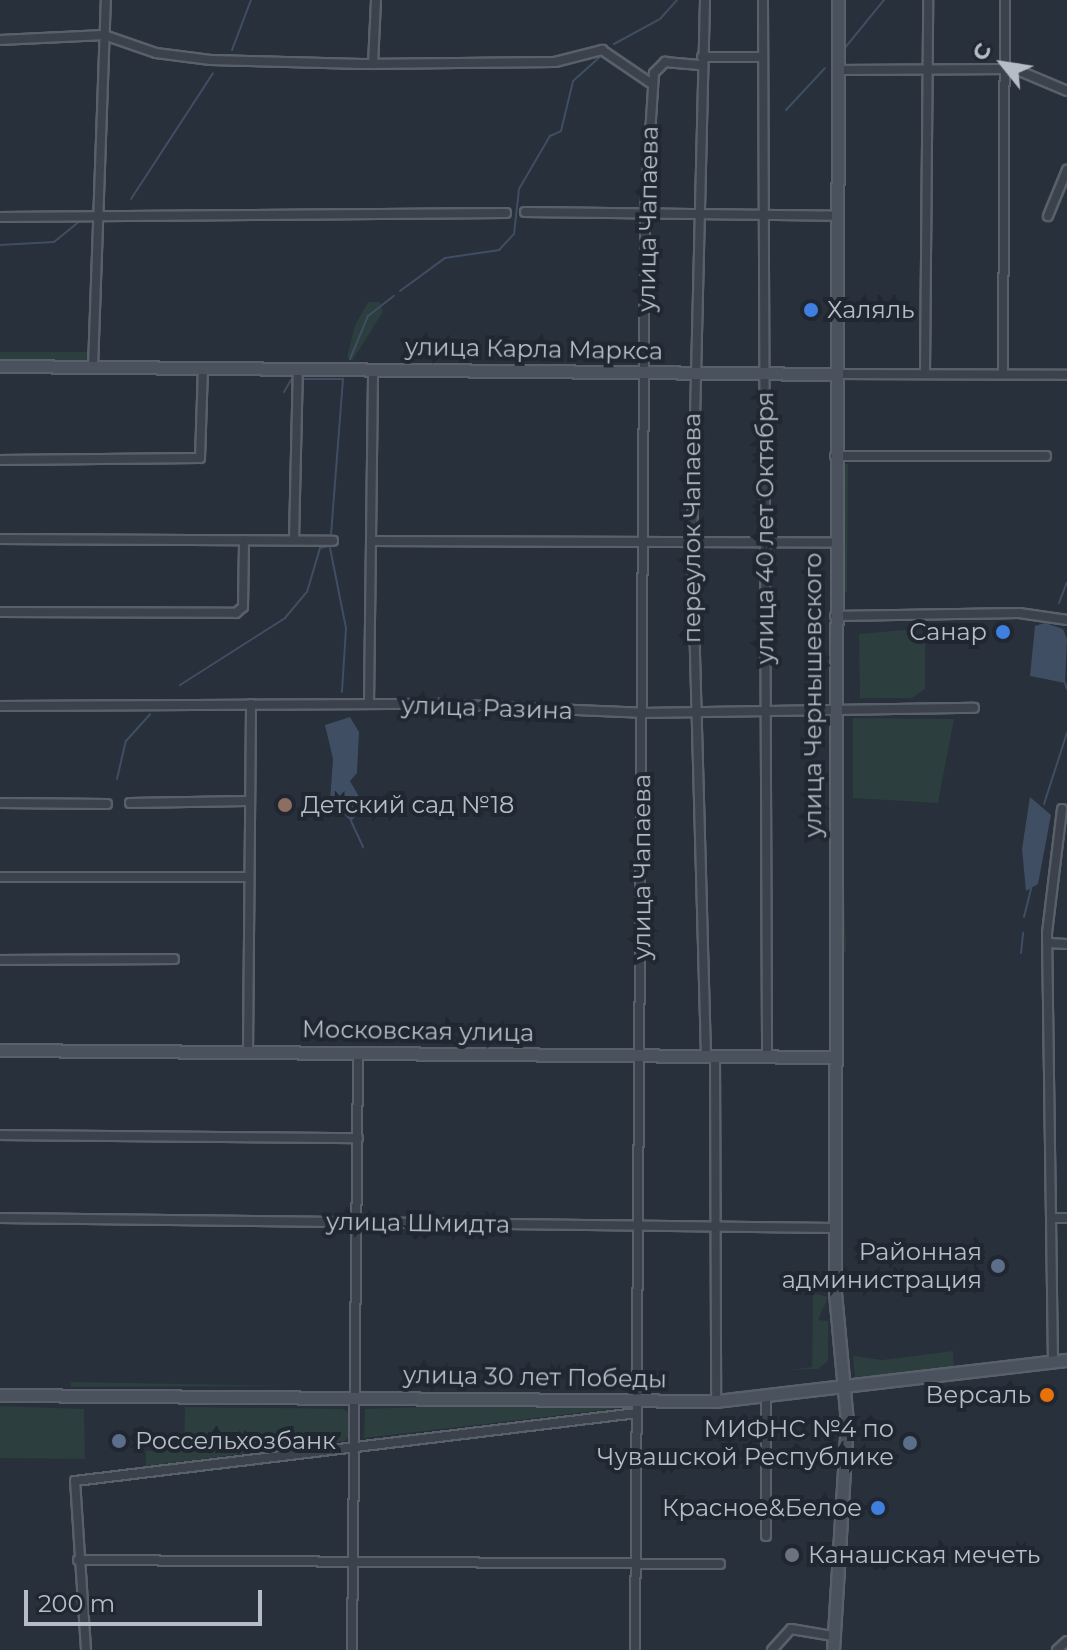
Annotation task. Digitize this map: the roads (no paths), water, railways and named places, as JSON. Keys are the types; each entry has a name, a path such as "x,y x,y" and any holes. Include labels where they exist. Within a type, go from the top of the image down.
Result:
{"street":[{"path":"93,368 106,0"},
{"path":"373,64 376,0"},
{"name":"переулок Чапаева","path":"705,0 693,372 692,712 705,881 715,1227 716,1401"},
{"name":"улица 40 лет Октября","path":"763,0 767,1056"},
{"name":"улица Чернышевского","path":"833,1650 843,1390 835,1228 838,0"},
{"path":"925,372 928,0"},
{"path":"1003,374 1005,0"},
{"path":"0,40 104,35 156,53 211,60 373,64 555,62 602,50 652,84 665,62 763,57"},
{"path":"837,70 927,66 1005,68 1067,91"},
{"name":"улица Чапаева","path":"635,1650 645,212 652,84"},
{"path":"1048,216 1067,170"},
{"path":"525,212 839,216"},
{"path":"0,217 506,213"},
{"name":"улица Карла Маркса","path":"0,366 1067,375"},
{"path":"0,460 200,458 203,368"},
{"path":"294,540 298,369"},
{"path":"369,704 373,369"},
{"path":"835,456 1046,456"},
{"path":"0,539 333,541"},
{"path":"0,612 236,613 243,607 244,540"},
{"path":"372,541 643,547 835,543"},
{"path":"835,616 1019,613 1067,620"},
{"path":"248,1052 247,801 251,704"},
{"name":"улица Разина","path":"0,706 369,704 642,713 974,708"},
{"path":"130,803 247,801"},
{"path":"0,803 107,804"},
{"path":"1053,1362 1048,943 1062,809"},
{"path":"0,877 248,877"},
{"path":"1048,943 1067,944"},
{"path":"0,960 174,959"},
{"name":"Московская улица","path":"0,1050 835,1057"},
{"path":"352,1650 358,1053"},
{"path":"0,1135 358,1138"},
{"name":"улица Шмидта","path":"0,1218 835,1228"},
{"path":"1051,1218 1067,1218"},
{"name":"улица 30 лет Победы","path":"78,1560 75,1481 355,1449 637,1407 766,1399 1067,1360"},
{"name":"улица 30 лет Победы","path":"0,1395 356,1398 637,1407"},
{"path":"766,1399 766,1536"},
{"path":"86,1650 78,1560 720,1564"},
{"path":"772,1650 791,1629 833,1636"},
{"path":"1057,1650 1067,1641"}],"water":[{"path":"1045,623 1063,629 1067,639 1065,683 1030,676 1035,626"},
{"path":"350,717 359,732 357,773 350,781 365,807 351,821 330,801 333,759 325,725"},
{"path":"1030,797 1051,815 1038,884 1026,891 1022,849"}],"waterway":[{"path":"232,50 251,0"},
{"path":"614,44 660,19 677,0"},
{"path":"844,49 884,0"},
{"path":"400,291 445,258 499,250 514,234 519,189 550,136 561,131 573,81 600,57"},
{"path":"786,110 825,68"},
{"path":"131,199 213,73"},
{"path":"0,245 54,242 82,219"},
{"path":"350,359 368,316 394,296"},
{"path":"303,379 343,379 331,534"},
{"path":"284,392 291,380"},
{"path":"180,685 285,618 307,592 320,548 330,546"},
{"path":"330,548 346,628 342,692"},
{"path":"1059,603 1067,582"},
{"path":"1065,683 1067,689"},
{"path":"117,779 126,741 150,714"},
{"path":"1044,804 1067,733"},
{"path":"351,821 363,847"},
{"path":"1024,917 1031,888"},
{"path":"1021,953 1023,933"}],"place":[{"name":"Халяль","path":"811,310"},
{"name":"Санар","path":"1003,632"},
{"name":"Детский сад №18","path":"285,805"},
{"name":"Районная администрация","path":"998,1266"},
{"name":"Версаль","path":"1047,1395"},
{"name":"Россельхозбанк","path":"119,1441"},
{"name":"МИФНС №4 по Чувашской Республике","path":"910,1443"},
{"name":"Красное&Белое","path":"878,1508"},
{"name":"Канашская мечеть","path":"792,1555"}]}
